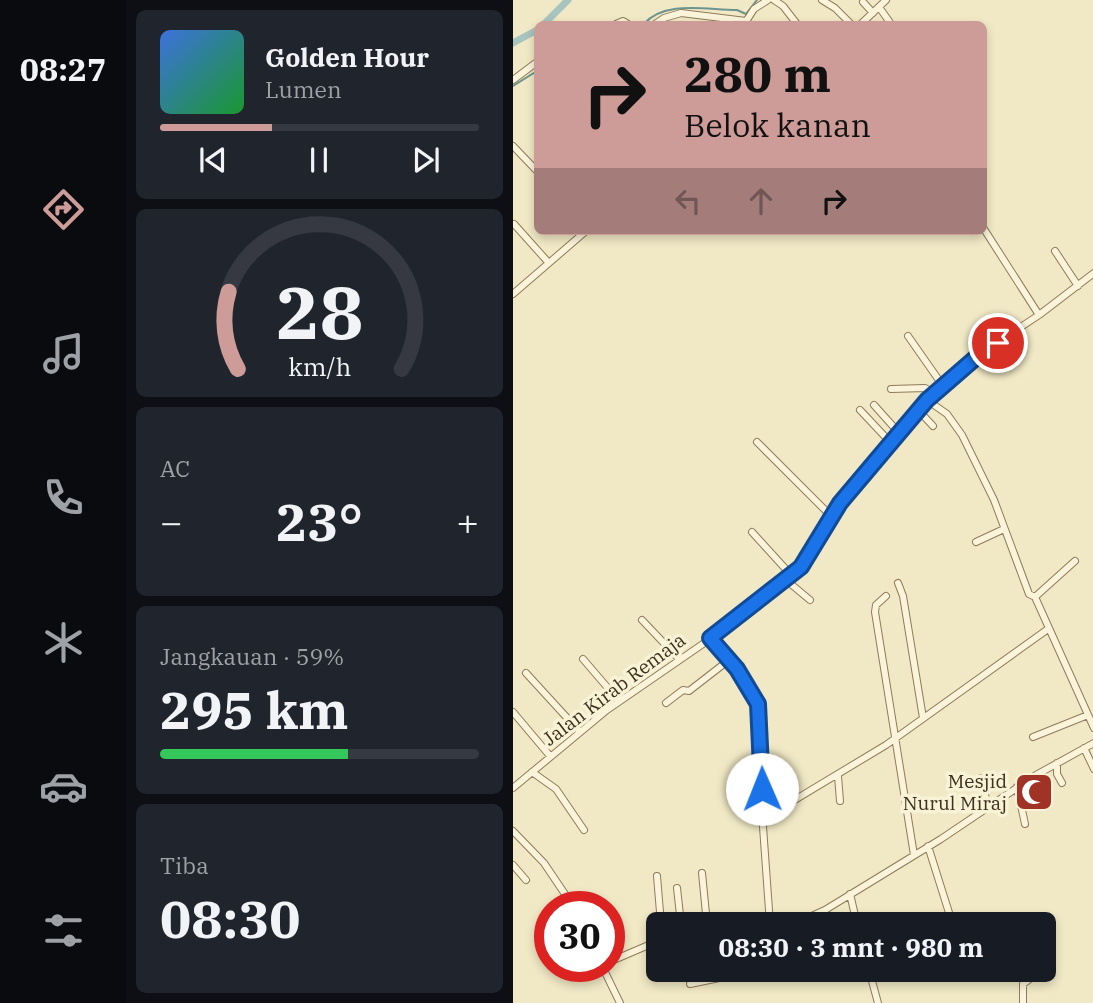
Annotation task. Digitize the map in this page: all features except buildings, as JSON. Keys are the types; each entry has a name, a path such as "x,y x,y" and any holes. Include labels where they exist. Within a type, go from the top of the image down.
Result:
{"street":[{"path":"746,21 754,9 768,0"},
{"path":"774,0 783,6 795,21"},
{"path":"783,6 791,0"},
{"path":"822,0 848,21"},
{"path":"863,2 878,9 864,21"},
{"path":"660,21 681,13 738,21"},
{"path":"513,80 534,64"},
{"path":"513,146 534,168"},
{"path":"514,223 548,262"},
{"path":"987,234 1039,315"},
{"path":"513,293 581,235"},
{"path":"1055,251 1078,286"},
{"name":"Jalan Kirab Remaja","path":"513,788 549,755 618,700 710,638 789,578 809,558 843,499 927,400 980,354 1039,315 1093,273"},
{"path":"908,336 943,386"},
{"path":"891,389 929,388 935,393"},
{"path":"927,400 947,414 958,428 994,500 1029,594 1035,597 1093,728"},
{"path":"874,405 900,434"},
{"path":"860,410 891,443"},
{"path":"919,411 933,426"},
{"path":"757,442 831,516"},
{"path":"976,541 1004,529"},
{"path":"752,532 810,600"},
{"path":"1035,597 1075,561"},
{"path":"899,583 923,718"},
{"path":"886,596 876,605 875,612 914,855"},
{"path":"642,620 679,659"},
{"path":"763,819 897,738 1048,629"},
{"path":"710,638 752,692 759,709 769,912"},
{"path":"583,659 618,700"},
{"path":"666,703 683,690 689,691 729,660"},
{"path":"526,673 581,732"},
{"path":"513,712 549,755"},
{"path":"1033,737 1088,715"},
{"path":"819,912 1093,743"},
{"path":"1085,748 1093,769"},
{"path":"1057,763 1057,774 1062,783"},
{"path":"532,772 553,786 584,830"},
{"path":"838,776 840,801"},
{"path":"981,778 987,807"},
{"path":"1018,788 1025,824"},
{"path":"514,835 550,871 565,891"},
{"path":"928,846 949,912"},
{"path":"513,865 526,880"},
{"path":"702,873 706,912"},
{"path":"657,876 660,912"},
{"path":"677,888 680,912"},
{"path":"850,894 854,912"},
{"path":"625,955 646,945"},
{"path":"610,982 620,1003"},
{"path":"690,984 700,982"},
{"path":"872,982 878,1003"},
{"path":"1023,1003 1023,984 1026,982"}],"waterway":[{"path":"547,21 568,0"},
{"path":"648,21 663,12 687,8 737,10 746,14 757,0"},
{"path":"513,43 534,32"},
{"path":"513,86 534,73"}],"place":[{"name":"Mesjid Nurul Miraj","path":"1034,792"}],"route":[{"path":"762,789 758,704 737,669 710,638 729,626 801,567 809,558 840,503 927,400 980,354 998,343"}]}
